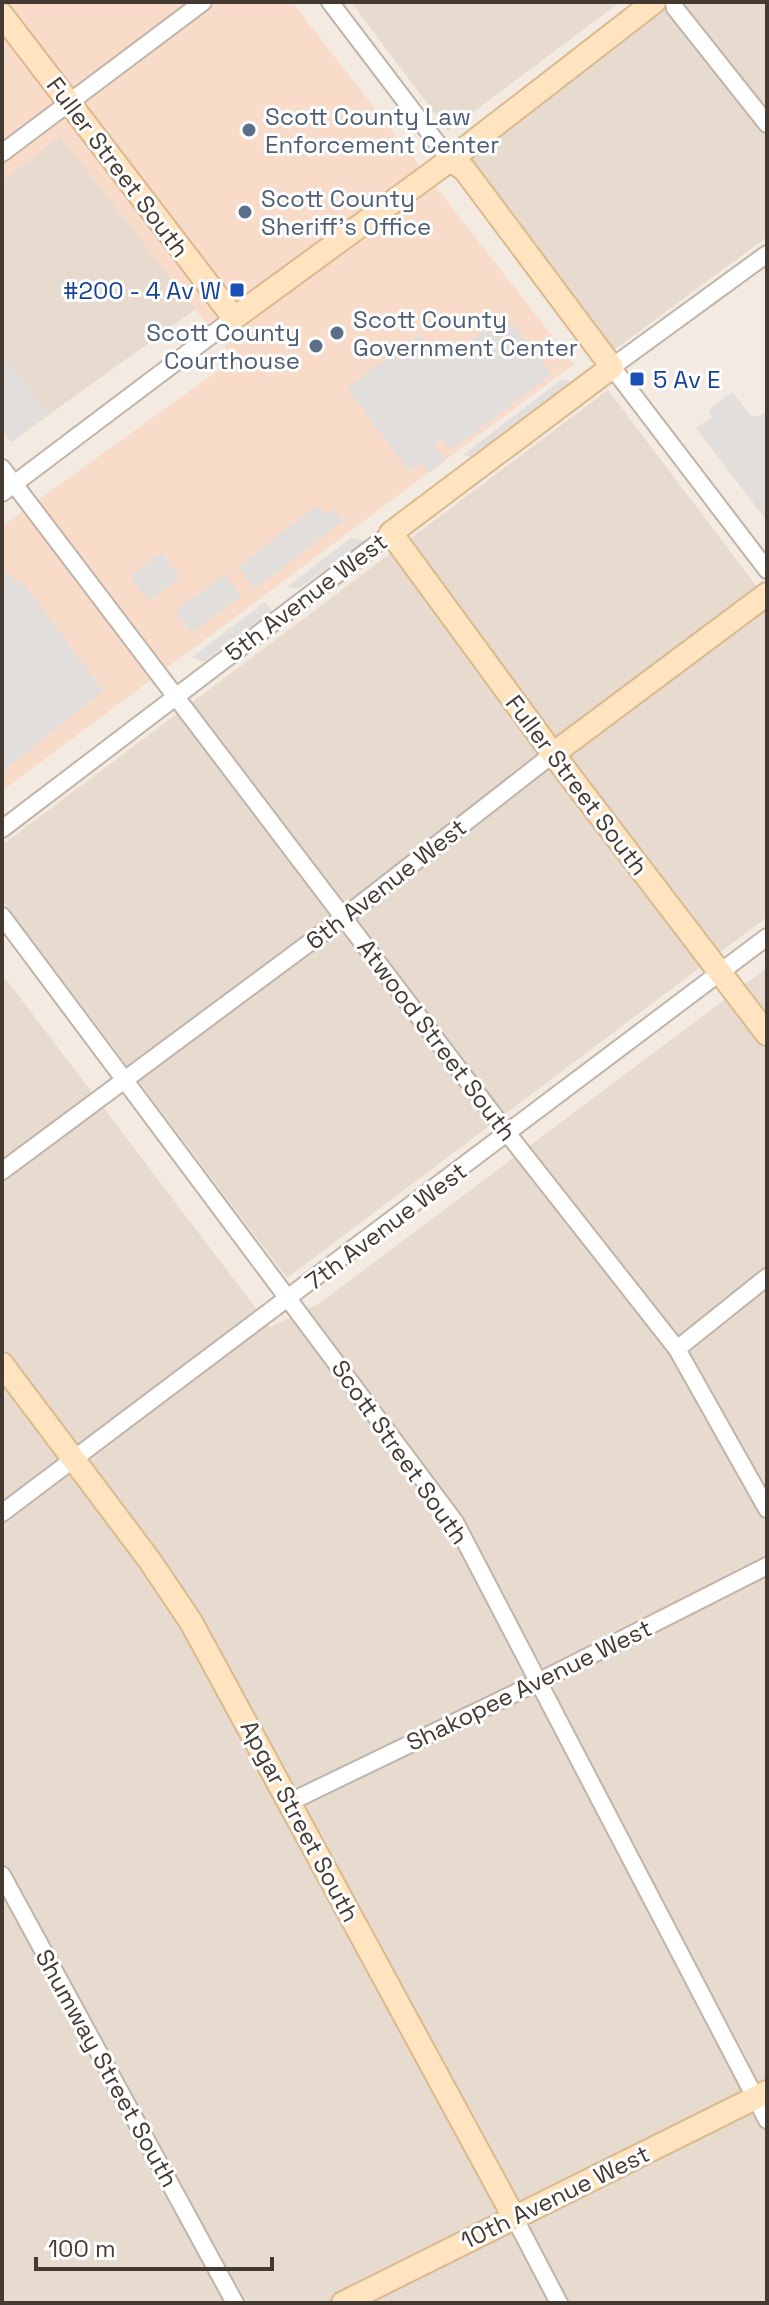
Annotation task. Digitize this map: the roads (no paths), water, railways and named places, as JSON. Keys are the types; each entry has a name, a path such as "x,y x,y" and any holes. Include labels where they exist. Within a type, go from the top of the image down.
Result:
{"street":[{"path":"2,153 203,2"},
{"path":"330,2 450,160 464,169 767,570"},
{"path":"8,488 450,160 654,2"},
{"path":"674,2 675,8 767,124"},
{"name":"Fuller Street South","path":"2,15 234,318"},
{"path":"612,367 767,254"},
{"name":"5th Avenue West","path":"2,829 612,367"},
{"name":"Atwood Street South","path":"2,468 8,488 174,697 508,1134 677,1349 767,1509"},
{"name":"Fuller Street South","path":"391,533 553,754 767,1034"},
{"name":"6th Avenue West","path":"2,1171 344,917 553,754 767,594"},
{"name":"Scott Street South","path":"2,916 291,1298 455,1522 761,2095 767,2120"},
{"name":"7th Avenue West","path":"2,1513 767,937"},
{"path":"677,1349 767,1277"},
{"name":"Apgar Street South","path":"2,1364 74,1457 191,1622 559,2303"},
{"name":"Shakopee Avenue West","path":"290,1802 538,1682 767,1566"},
{"name":"Shumway Street South","path":"2,1875 235,2303"},
{"name":"10th Avenue West","path":"343,2303 761,2095"}],"place":[{"name":"Scott County Law Enforcement Center","path":"249,130"},
{"name":"Scott County Sheriff's Office","path":"245,212"},
{"name":"#200 - 4 Av W","path":"237,290"},
{"name":"Scott County Government Center","path":"337,333"},
{"name":"Scott County Courthouse","path":"316,346"},
{"name":"5 Av E","path":"637,379"}]}
